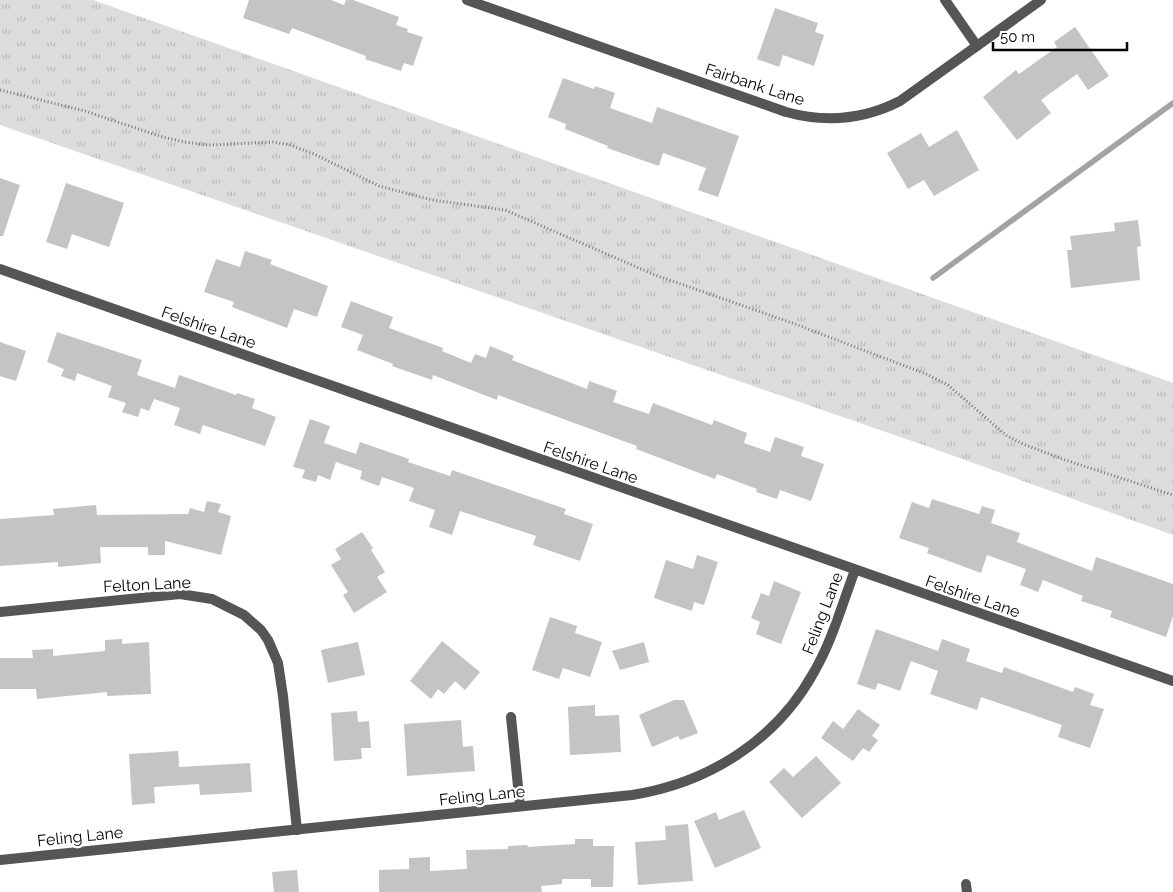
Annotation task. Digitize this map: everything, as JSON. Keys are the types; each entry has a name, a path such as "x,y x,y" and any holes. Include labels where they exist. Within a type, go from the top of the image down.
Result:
{"street":[{"name":"Fairbank Lane","path":"467,0 786,112 824,119 864,116 888,107 912,93 1041,0"},
{"path":"945,0 977,46"},
{"name":"Felshire Lane","path":"0,269 1173,681"},
{"name":"Feling Lane","path":"0,860 632,796 657,791 691,780 728,762 745,750 777,722 803,690 814,672 832,633 855,570"},
{"name":"Felton Lane","path":"0,612 180,594 212,600 244,615 261,630 268,640 278,663 284,696 297,830"},
{"path":"511,716 520,806"}],"path":[{"path":"0,90 84,111 159,136 184,142 209,145 273,142 290,145 314,154 379,186 432,200 504,210 655,275 795,324 926,374 948,385 986,420 1015,440 1065,460 1173,495"}],"green space":[{"path":"0,0 93,0 1173,383 1173,535 929,447 0,125"}],"building":[{"path":"249,0 331,0 344,5 346,0 353,0 399,17 396,25 408,29 407,32 423,37 413,66 404,63 401,71 365,59 366,56 292,28 289,34 243,18"},
{"path":"775,8 818,23 815,32 824,35 814,66 783,55 779,67 757,59"},
{"path":"1075,27 1109,76 1088,90 1077,74 1041,100 1051,113 1017,140 983,97 1016,70 1019,74 1057,47 1054,42"},
{"path":"563,78 594,89 595,86 615,93 610,108 652,123 657,107 739,136 718,197 698,190 706,168 663,153 659,166 607,148 608,146 565,129 566,124 548,117"},
{"path":"957,130 979,170 934,196 924,180 908,189 887,153 921,133 929,147"},
{"path":"0,178 20,185 3,236 0,236"},
{"path":"66,183 124,203 109,247 72,234 67,249 46,242"},
{"path":"1138,220 1141,246 1137,247 1140,280 1071,288 1067,250 1072,250 1070,236 1115,231 1114,223"},
{"path":"245,251 272,260 270,264 328,286 317,317 294,309 287,328 232,307 234,302 204,292 216,259 240,267"},
{"path":"351,301 393,317 389,328 443,348 442,351 471,363 475,354 486,358 490,346 514,356 512,360 587,389 589,381 617,391 613,402 649,414 653,403 712,425 714,420 747,433 744,443 770,452 775,437 804,447 801,456 824,464 811,501 780,490 777,499 756,492 757,489 717,474 715,479 636,449 637,446 498,395 497,400 433,375 432,380 392,366 393,364 357,350 363,335 341,327"},
{"path":"57,332 142,360 137,375 175,388 179,375 236,395 237,393 255,399 252,408 276,417 265,446 203,425 200,434 174,425 180,408 154,399 149,411 141,408 138,417 122,412 126,403 108,397 112,386 77,373 75,381 61,376 64,369 47,362"},
{"path":"0,342 26,351 16,381 0,376"},
{"path":"310,419 330,426 324,443 356,454 360,442 409,459 408,462 450,476 452,470 566,509 564,514 593,524 580,561 533,545 536,536 460,511 452,535 429,527 435,510 409,501 414,488 382,477 379,486 360,479 362,471 336,462 330,480 318,475 316,482 302,478 305,470 293,467"},
{"path":"932,499 979,514 982,506 995,510 991,523 1020,533 1017,542 1092,571 1096,557 1173,584 1173,616 1166,637 1110,617 1112,611 1081,601 1083,596 1043,580 1038,592 1020,585 1026,569 987,555 981,573 927,553 929,548 899,538 912,502 929,508"},
{"path":"207,501 221,504 218,512 231,516 221,555 165,541 165,555 148,555 148,547 100,547 101,563 58,567 58,562 0,566 0,519 54,515 53,509 96,505 97,515 188,514 190,508 204,512"},
{"path":"362,532 373,548 371,550 385,572 377,577 387,592 354,613 343,595 348,592 331,565 341,559 335,549"},
{"path":"697,555 718,562 704,605 694,602 692,611 654,598 666,560 693,569"},
{"path":"774,581 801,592 781,644 756,634 760,622 751,618 761,593 769,596"},
{"path":"550,617 577,626 575,633 602,642 590,677 563,668 559,679 532,670"},
{"path":"876,629 938,651 942,639 970,649 966,661 1002,673 1004,667 1073,692 1075,687 1094,694 1090,705 1104,709 1090,748 1058,737 1062,725 981,697 977,710 930,694 938,671 911,661 900,691 878,683 875,690 857,684"},
{"path":"122,639 122,644 149,642 151,694 107,696 107,692 37,699 36,689 0,689 0,658 33,658 32,650 53,649 53,656 105,651 105,640"},
{"path":"442,641 480,672 465,690 455,681 444,694 438,689 431,699 410,681"},
{"path":"358,642 365,675 328,683 321,650"},
{"path":"644,642 649,662 620,670 612,651"},
{"path":"674,700 684,700 698,733 680,740 678,736 652,747 639,715"},
{"path":"595,705 595,716 619,715 621,752 570,755 568,707"},
{"path":"858,709 880,725 872,736 878,740 869,752 863,748 853,761 821,738 833,721 843,729"},
{"path":"357,711 358,722 369,721 371,748 361,748 362,759 334,761 331,713"},
{"path":"461,720 463,747 473,746 475,771 407,776 404,724"},
{"path":"178,751 179,767 250,763 252,792 200,795 199,784 154,787 155,803 132,805 129,754"},
{"path":"816,756 841,783 802,818 769,782 784,768 793,777"},
{"path":"744,810 761,848 715,868 694,821 716,812 719,820"},
{"path":"688,824 693,881 638,885 635,842 666,840 665,826"},
{"path":"575,839 593,839 593,846 614,846 613,887 591,887 591,879 562,879 562,884 541,886 542,892 379,892 379,870 409,869 409,858 430,857 430,871 467,869 466,850 508,849 508,846 527,845 528,847 575,844"},
{"path":"297,870 299,892 274,892 272,872"}],"waterway":[{"path":"933,278 1173,103"}]}
